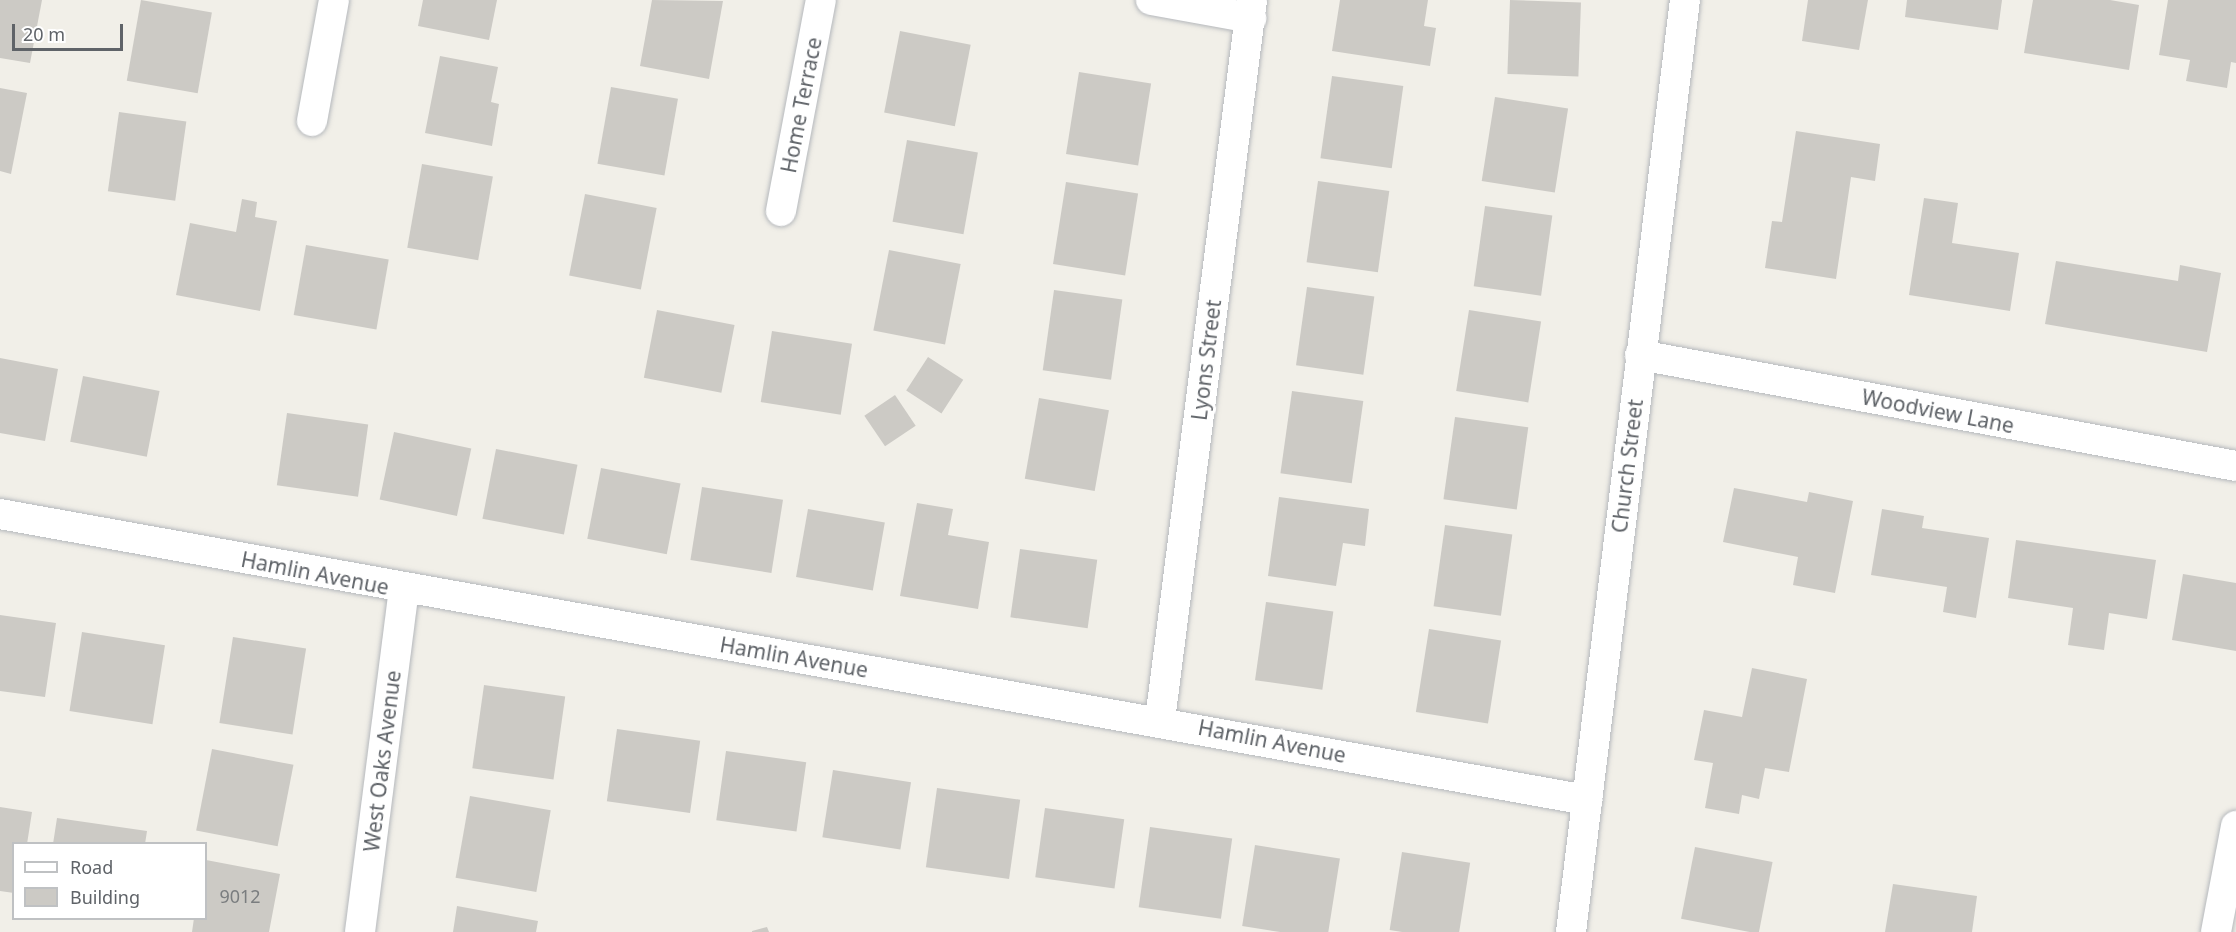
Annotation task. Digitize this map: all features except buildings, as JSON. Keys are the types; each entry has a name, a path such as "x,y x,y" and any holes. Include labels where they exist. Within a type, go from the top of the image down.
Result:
{"street":[{"path":"312,121 334,0"},
{"name":"Home Terrace","path":"781,211 821,0"},
{"path":"1151,0 1251,9"},
{"name":"Church Street","path":"1571,932 1685,0"},
{"name":"Lyons Street","path":"1160,720 1251,9"},
{"name":"Woodview Lane","path":"1640,355 2236,466"},
{"name":"Hamlin Avenue","path":"0,514 404,589 1160,720 1587,800"},
{"name":"West Oaks Avenue","path":"360,932 404,589"},
{"path":"2216,932 2236,826"}]}
